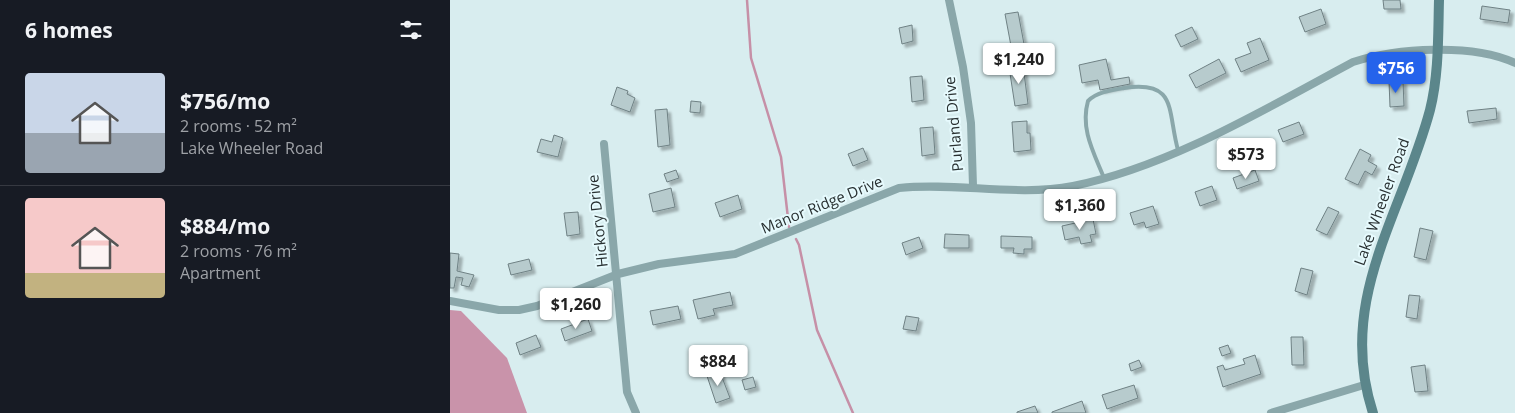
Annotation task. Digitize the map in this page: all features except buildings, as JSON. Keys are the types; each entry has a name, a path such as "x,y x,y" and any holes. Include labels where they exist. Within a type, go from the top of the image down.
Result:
{"street":[{"name":"Purland Drive","path":"949,0 963,67 971,123 973,186"},
{"name":"Lake Wheeler Road","path":"1373,413 1364,385 1360,351 1363,312 1378,253 1419,146 1430,108 1437,51 1439,0"},
{"name":"Manor Ridge Drive","path":"450,301 499,310 519,310 536,306 618,274 659,264 735,254 899,188 973,186 1014,190 1041,189 1072,186 1120,174 1178,150 1254,114 1353,62 1375,55 1437,51 1482,52 1515,63"},
{"name":"Hickory Drive","path":"604,144 628,392 636,413"},
{"path":"1271,413 1364,385"}],"lane":[{"path":"1104,178 1092,151 1086,129 1088,101 1097,94 1134,87 1153,88 1161,91 1167,100 1178,150"}],"shaded area":[{"path":"450,310 461,311 507,358 527,413 450,413"}],"waterway":[{"path":"747,0 751,58 781,157 789,227"},
{"path":"796,239 799,245 817,330 853,413"}]}
